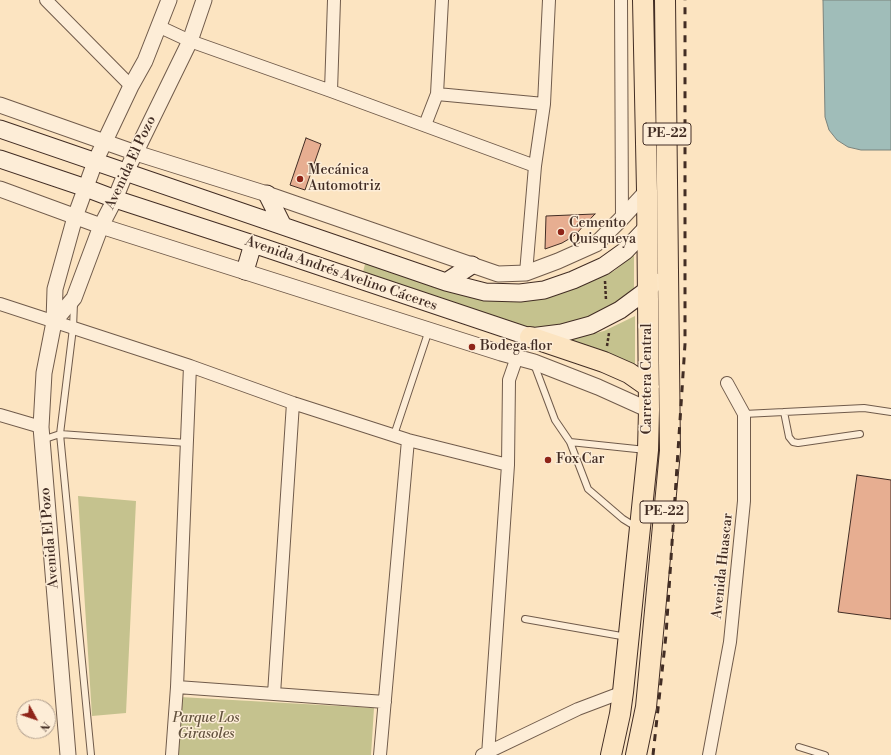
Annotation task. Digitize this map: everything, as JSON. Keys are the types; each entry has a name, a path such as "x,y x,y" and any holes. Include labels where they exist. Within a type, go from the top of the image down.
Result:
{"highway":[{"name":"Carretera Central","path":"611,755 623,692 648,450 649,387 647,191 643,0"},
{"name":"Carretera Central","path":"636,755 646,707 670,451 665,0"},
{"path":"644,55 666,54"},
{"path":"530,337 604,362 629,373 649,387"}],"main road":[{"name":"Avenida Andrés Avelino Cáceres","path":"0,129 356,252 446,282 485,292 520,293 544,290 573,280 604,266 625,251 647,228"},
{"name":"Avenida Andrés Avelino Cáceres","path":"0,159 86,188 115,200 253,244 530,337 562,333 591,325 620,310 647,290 669,267"},
{"path":"267,194 283,226"},
{"path":"245,271 253,244"},
{"path":"351,277 358,269 360,260 356,252"},
{"path":"446,282 472,265"}],"street":[{"path":"46,0 132,86"},
{"name":"Avenida El Pozo","path":"68,755 42,434 44,373 54,322 55,289 75,217 95,162 145,61 160,28 169,0"},
{"name":"Avenida El Pozo","path":"54,322 74,298 101,226 115,200 126,172 190,41 204,0"},
{"path":"331,91 334,0"},
{"path":"425,125 437,94 442,0"},
{"path":"526,272 535,166 544,104 549,0"},
{"path":"621,0 620,79 622,218"},
{"path":"160,28 190,41 535,166"},
{"path":"437,94 544,104"},
{"path":"0,105 104,142 267,194 498,274 526,272 558,261 596,244 647,191"},
{"path":"0,189 101,226 534,362 598,387 649,410"},
{"path":"0,304 190,366 293,403 408,440 508,465"},
{"path":"486,754 508,465 509,380 517,357"},
{"path":"172,755 177,687 190,366"},
{"name":"Avenida Huascar","path":"709,755 730,642 744,501 744,414 727,383"},
{"path":"274,694 293,403"},
{"path":"0,415 42,434"},
{"path":"380,755 408,440"},
{"path":"177,687 385,702"},
{"path":"486,754 578,709 623,692"}],"lane":[{"path":"74,298 73,328 60,434 91,755"},
{"path":"394,435 429,330"},
{"path":"534,362 555,420 570,442 588,489 623,519 640,529"},
{"path":"744,414 864,408 891,412"},
{"path":"784,412 789,437 793,442 798,443 860,434"},
{"path":"42,434 187,443"},
{"path":"570,442 648,450"},
{"path":"525,620 629,638"},
{"path":"799,747 825,755"}],"green space":[{"path":"634,255 634,292 586,323 547,329 523,328 363,272 365,264 370,262 477,297 571,287 614,271"},
{"path":"635,316 635,367 565,341 604,331"},
{"path":"78,496 136,501 126,713 92,716"},
{"name":"Parque Los Girasoles","path":"180,697 374,708 371,755 176,755"}],"water":[{"path":"823,0 891,0 891,150 861,150 848,147 837,140 829,130 825,117"}],"building":[{"path":"306,138 321,144 305,190 290,185"},
{"name":"Cemento Quisqueya","path":"595,214 574,236 562,243 545,249 546,216"},
{"path":"857,475 891,480 891,619 838,612"}],"railway":[{"path":"653,755 666,635 685,344 685,0"}],"place":[{"name":"Mecánica Automotriz","path":"300,179"},
{"name":"Cemento Quisqueya","path":"561,232"},
{"name":"Bodega flor","path":"472,347"},
{"name":"Fox Car","path":"548,460"}]}
